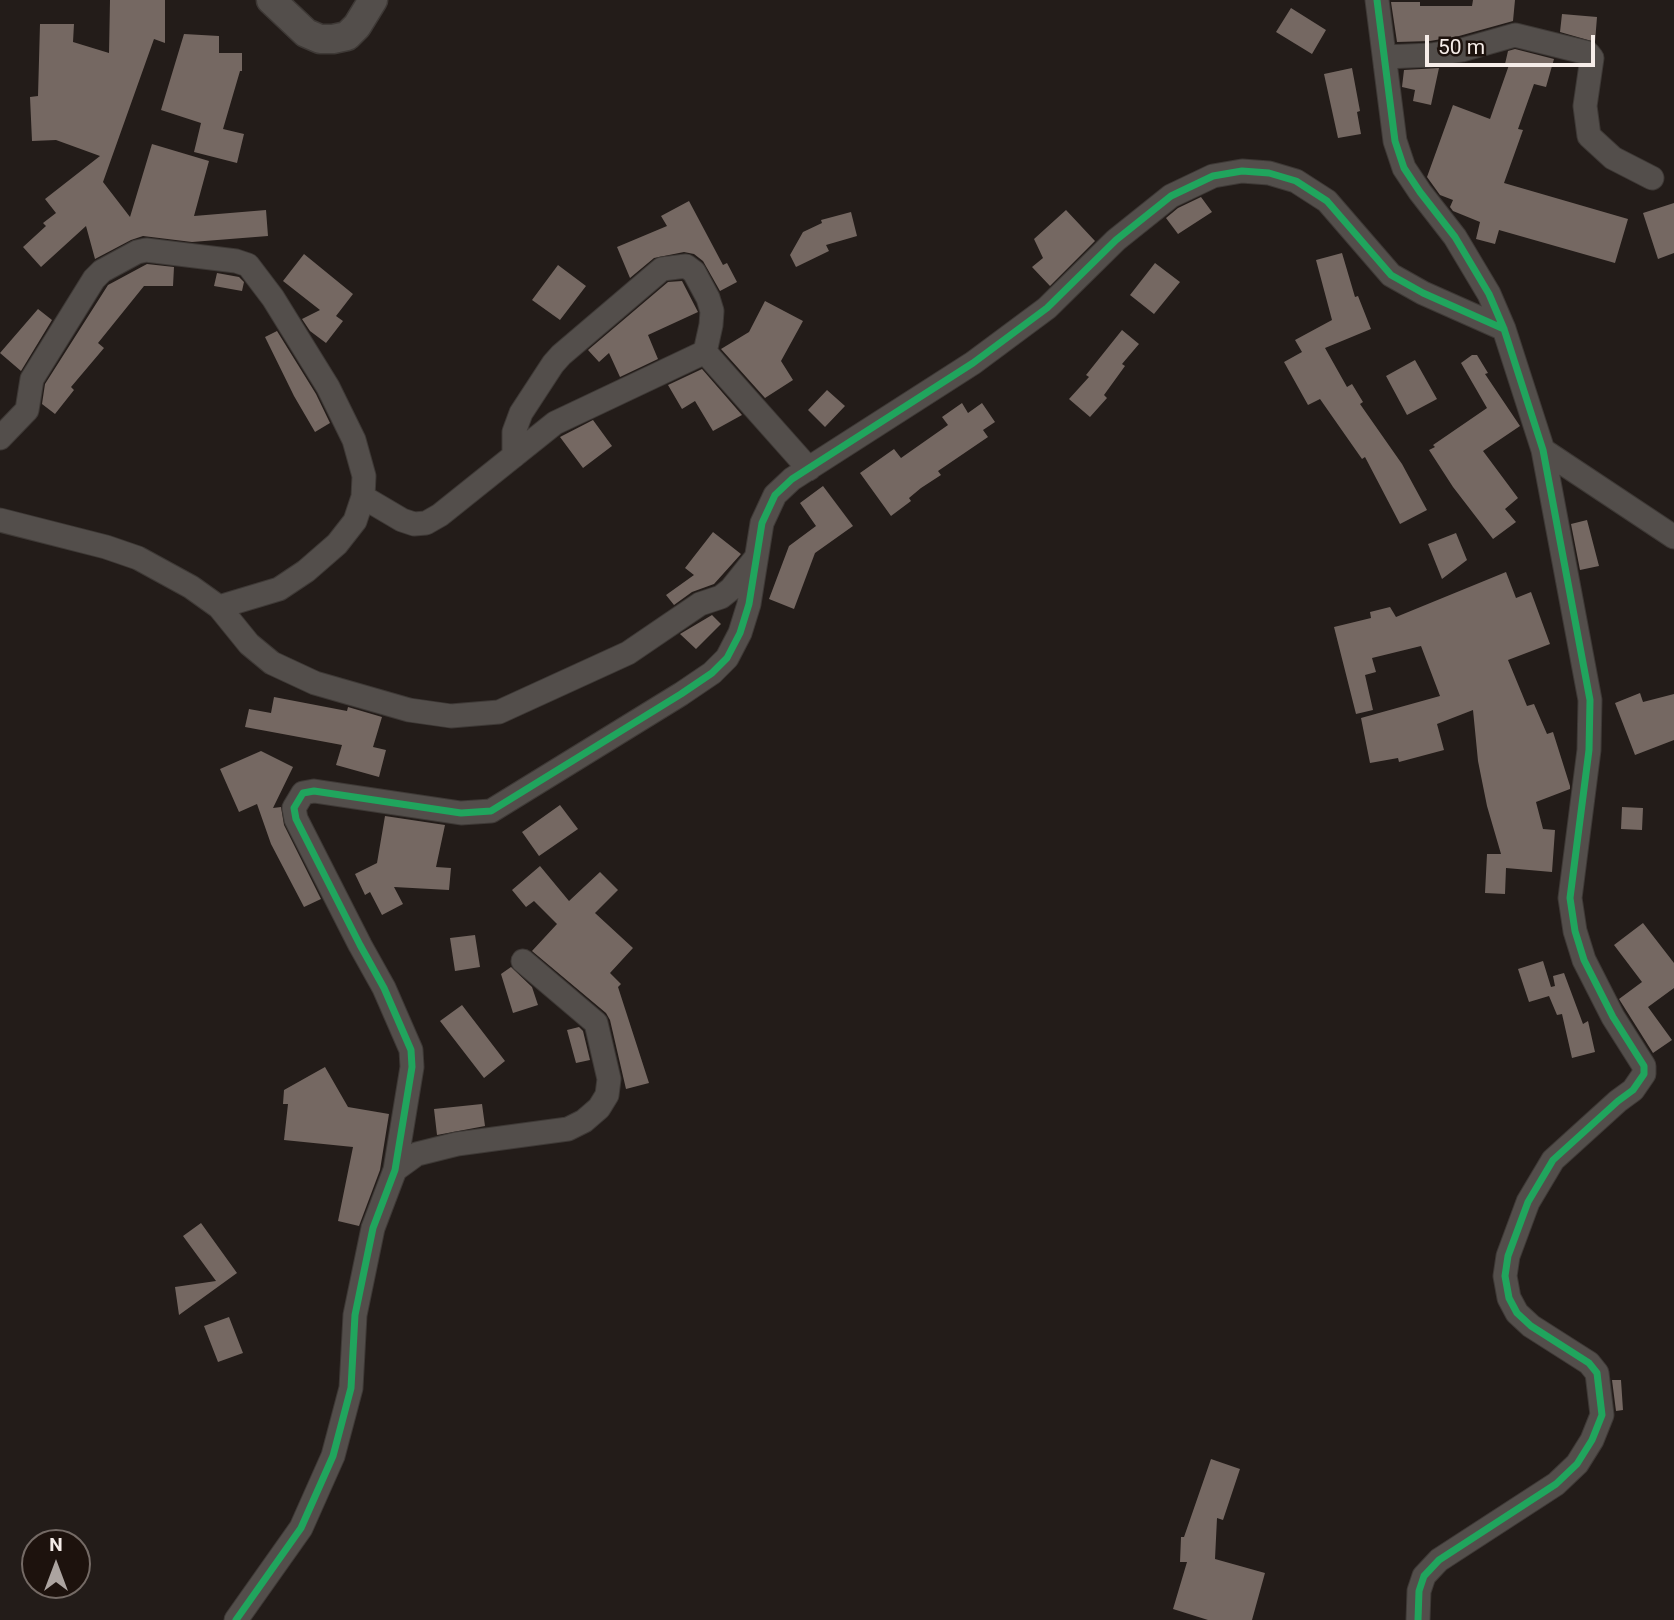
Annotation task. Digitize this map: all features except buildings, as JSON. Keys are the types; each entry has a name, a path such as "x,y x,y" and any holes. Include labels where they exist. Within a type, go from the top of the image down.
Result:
{"street":[{"path":"271,0 306,33 320,39 333,39 347,36 357,26 373,0"},
{"path":"1377,0 1395,141 1404,168 1472,262 1504,329 1543,450 1590,700 1589,750 1570,898 1575,931 1584,961 1613,1017 1640,1058 1644,1074 1633,1090 1553,1160 1528,1202 1508,1256 1505,1276 1509,1297 1517,1313 1531,1326 1589,1363 1597,1373 1602,1415 1592,1440 1577,1464 1556,1484 1439,1560 1424,1576 1421,1584 1418,1620"},
{"path":"1385,57 1431,55 1462,50 1516,35 1588,52 1592,58 1586,106 1589,136 1613,158 1652,178"},
{"path":"236,1620 301,1528 333,1456 351,1388 355,1315 373,1228 396,1170 412,1067 411,1050 384,988 296,818 294,808 303,793 314,791 461,813 491,811 712,673 727,658 740,633 749,604 762,523 775,495 792,479 984,355 1048,307 1116,240 1171,196 1213,176 1242,171 1269,173 1296,181 1327,201 1391,275 1423,293 1504,329"},
{"path":"0,438 27,410 32,379 94,279 102,271 146,250 236,261 248,265 328,387 355,440 364,476 363,497 355,521 337,544 306,571 279,589 219,607"},
{"path":"514,456 514,432 521,413 553,364 662,270 686,267 694,272 712,311 705,352"},
{"path":"705,352 809,469"},
{"path":"363,497 402,520 414,524 426,523 440,515 555,423 705,352"},
{"path":"1543,450 1674,537"},
{"path":"0,520 106,547 138,558 191,587 219,607 249,644 272,663 315,683 409,710 451,716 499,712 628,653 700,604 721,597 731,589 755,559"},
{"path":"396,1170 417,1154 457,1143 568,1129 584,1121 599,1108 607,1095 609,1080 596,1023 523,961"}],"cycle path":[{"path":"1377,0 1395,141 1404,168 1455,237 1489,294 1504,329 1543,450 1590,700 1589,750 1570,898 1575,931 1584,960 1613,1017 1644,1066 1644,1074 1633,1090 1553,1160 1528,1202 1508,1256 1505,1276 1509,1298 1517,1313 1531,1326 1589,1363 1597,1373 1602,1415 1592,1440 1577,1464 1556,1484 1439,1560 1424,1576 1419,1591 1418,1620"},
{"path":"236,1620 301,1528 333,1456 351,1388 355,1315 373,1228 395,1170 412,1067 411,1050 384,988 296,819 294,808 303,793 314,791 461,813 491,811 712,673 727,658 740,633 749,604 762,523 775,495 792,479 973,363 1047,308 1116,240 1171,196 1213,176 1242,171 1269,173 1296,181 1327,201 1391,275 1423,293 1504,329"}]}
